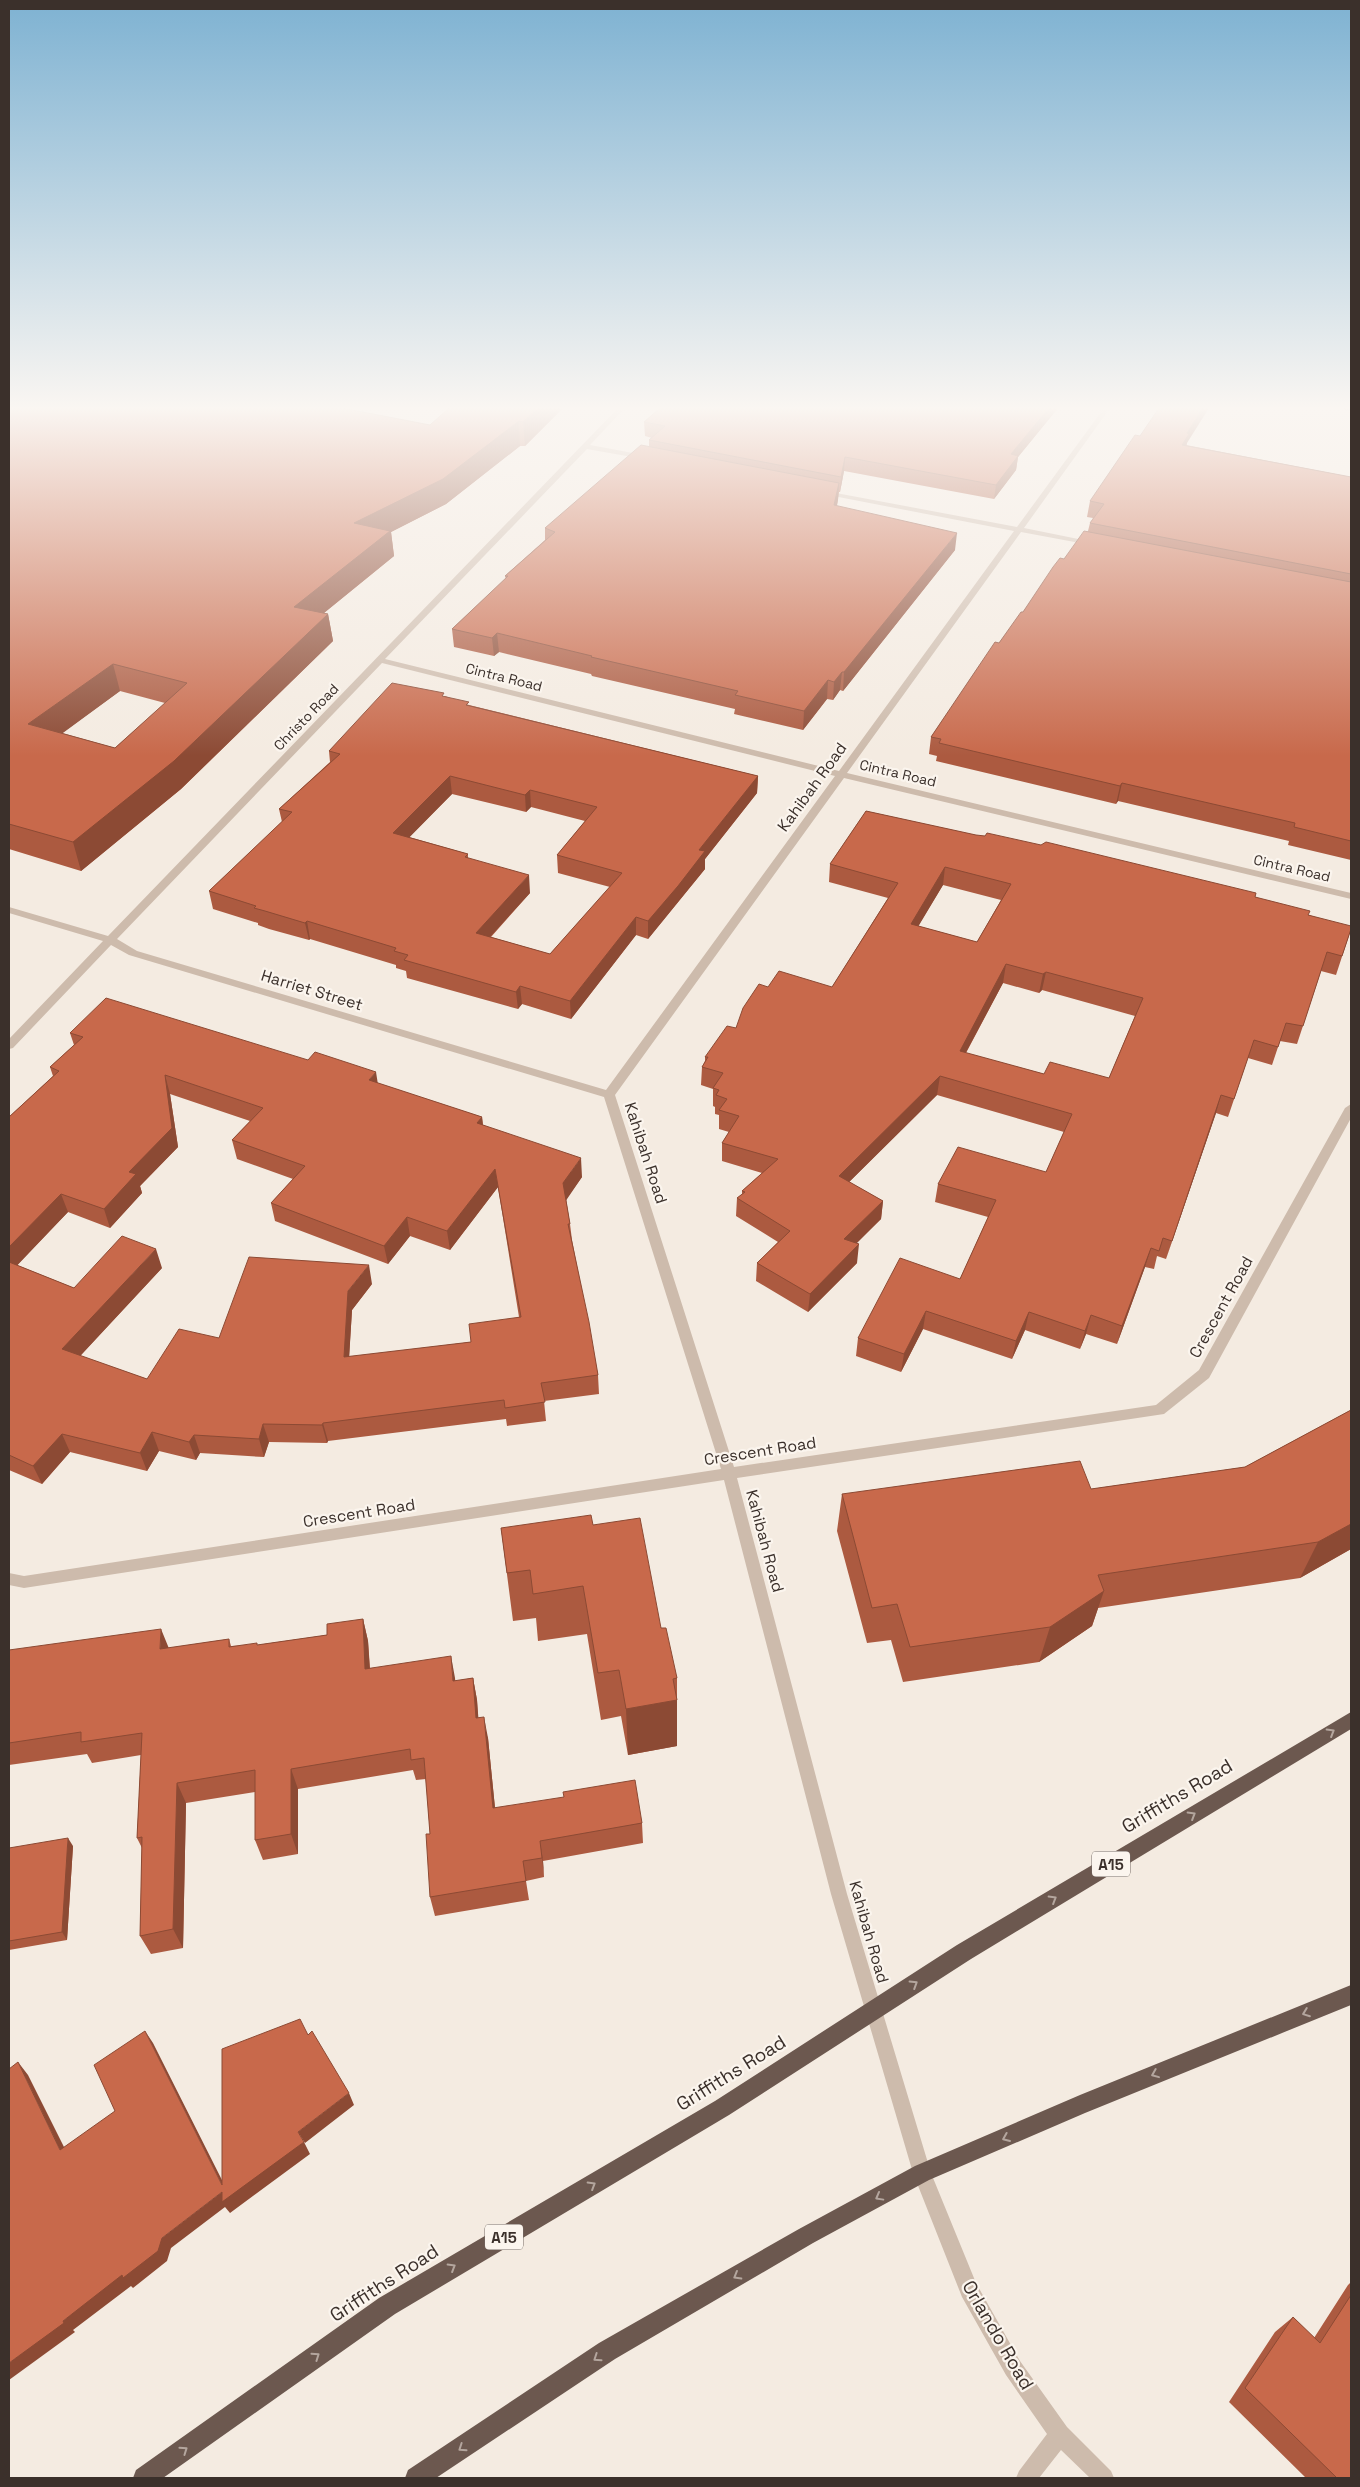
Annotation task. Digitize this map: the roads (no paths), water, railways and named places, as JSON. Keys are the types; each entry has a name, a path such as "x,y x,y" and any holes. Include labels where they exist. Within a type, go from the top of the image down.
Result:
{"highway":[{"name":"Griffiths Road","path":"144,2478 387,2306 722,2108 964,1952 1351,1720"},
{"path":"416,2478 607,2351 806,2236 922,2173 1080,2105 1351,1995"}],"street":[{"name":"Christo Road","path":"9,1045 510,524"},
{"path":"990,524 1097,545"},
{"name":"Kahibah Road","path":"922,2173 839,1894 729,1473 609,1095 1024,524"},
{"name":"Cintra Road","path":"380,660 843,775 1351,896"},
{"name":"Harriet Street","path":"9,910 110,940 133,953 609,1095"},
{"name":"Crescent Road","path":"9,1578 24,1582 729,1473 1159,1410 1204,1374 1351,1108"},
{"name":"Orlando Road","path":"922,2173 969,2290 1013,2368 1060,2434 1104,2478"},
{"path":"1026,2478 1060,2434"}]}
